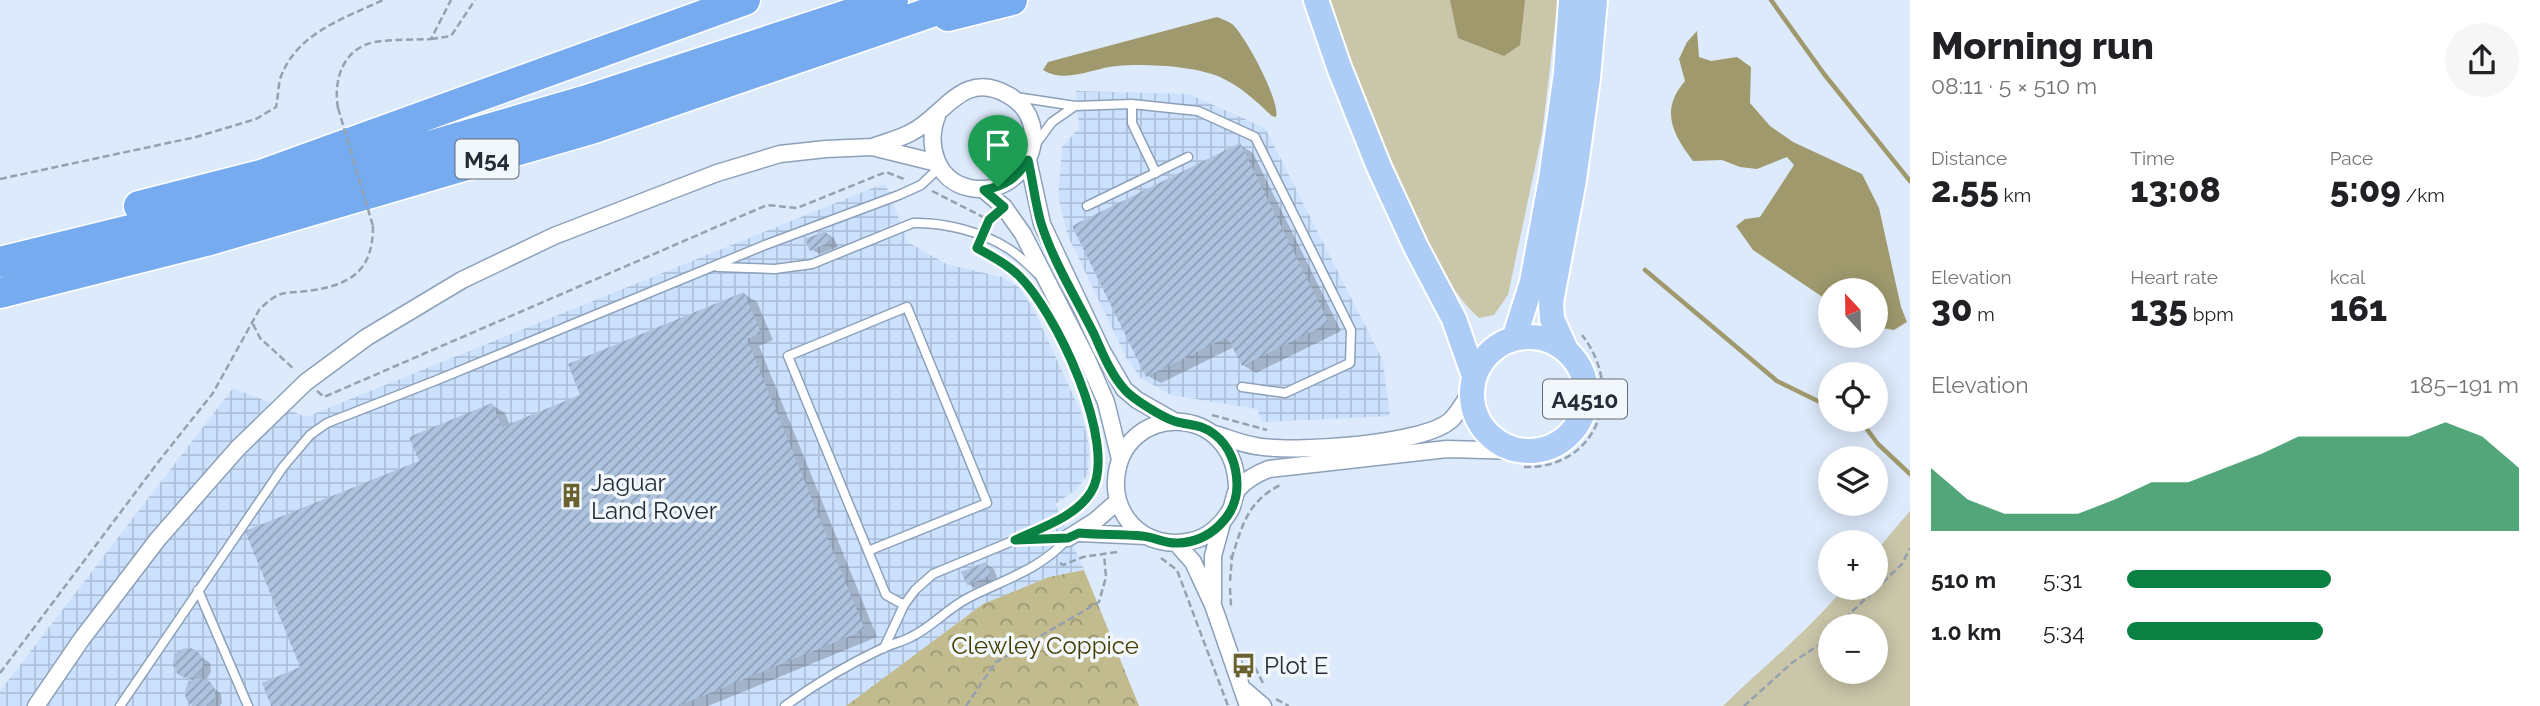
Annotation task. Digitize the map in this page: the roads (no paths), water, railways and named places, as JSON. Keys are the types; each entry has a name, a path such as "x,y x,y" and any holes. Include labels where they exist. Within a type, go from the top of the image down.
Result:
{"highway":[{"path":"0,242 261,175 746,0"},
{"name":"M54","path":"0,261 195,214 584,101 892,0"},
{"name":"M54","path":"0,293 206,241 594,128 966,0"},
{"path":"862,37 1012,0"}],"main road":[{"path":"1316,0 1339,67 1379,166 1416,247 1454,320 1473,382 1472,401 1478,419 1488,435 1503,445 1521,451"},
{"path":"1473,382 1486,357 1508,341 1532,282 1551,179 1566,72 1571,0"},
{"name":"A4510","path":"1521,451 1556,445 1580,420 1586,404 1586,386 1581,369 1566,350 1552,319 1552,302 1574,180 1595,0"},
{"name":"A4510","path":"1454,320 1477,337 1508,341 1536,337 1566,350"}],"street":[{"path":"1031,154 1021,172 1010,181 984,190 967,187 951,179 938,165 931,139 937,116 945,104 956,95 969,90 990,89 1010,96 1021,105 1033,132 1031,154 1042,224 1102,351 1124,389 1137,400 1174,421"},
{"path":"872,147 912,132 937,116"},
{"path":"36,706 81,640 158,539 238,448 306,382 367,337 462,280 554,236 717,173 780,154 872,147 938,165"},
{"path":"984,190 1004,207 1023,234 1106,401 1120,459 1115,487 1118,501 1129,521 1146,536"},
{"path":"1120,459 1136,436 1160,424 1174,421 1188,422 1214,434 1256,446 1297,448 1354,445 1429,432 1450,421 1473,382"},
{"path":"1073,536 1098,528 1177,544 1194,541 1209,534 1222,523 1232,508 1237,490 1233,459 1225,445 1214,434"},
{"path":"1237,490 1258,473 1269,469 1447,449 1521,451"},
{"path":"1098,528 1118,501"},
{"path":"1213,605 1213,556 1222,523"},
{"path":"1177,544 1192,562 1213,605 1248,706"},
{"path":"1242,688 1267,701"}],"lane":[{"path":"1010,96 1075,106 1132,104 1198,111 1255,137 1351,330 1350,363 1284,393 1242,387"},
{"path":"1132,104 1132,123 1156,173"},
{"path":"1031,154 1052,122 1075,106"},
{"path":"1087,206 1188,157"},
{"path":"120,706 283,467 310,435 327,423 713,266 921,185 938,165"},
{"path":"713,266 775,269 812,264 913,223 927,222 982,236 1009,249 1047,281"},
{"path":"868,551 987,503 907,307 788,356 886,595 904,605"},
{"path":"884,648 904,605 915,590 933,574 1015,540 1073,536"},
{"path":"785,706 814,685 884,648 912,637 966,598 1010,579 1053,555 1073,536"},
{"path":"198,590 248,706"}],"waterway":[{"path":"1771,0 1824,74 1910,181"},
{"path":"1645,270 1777,381 1818,401"},
{"path":"1869,432 1910,474"}],"place":[{"name":"Jaguar Land Rover","path":"571,496"},
{"name":"Plot E","path":"1244,665"}],"park label":[{"name":"Clewley Coppice","path":"1045,645"}]}
